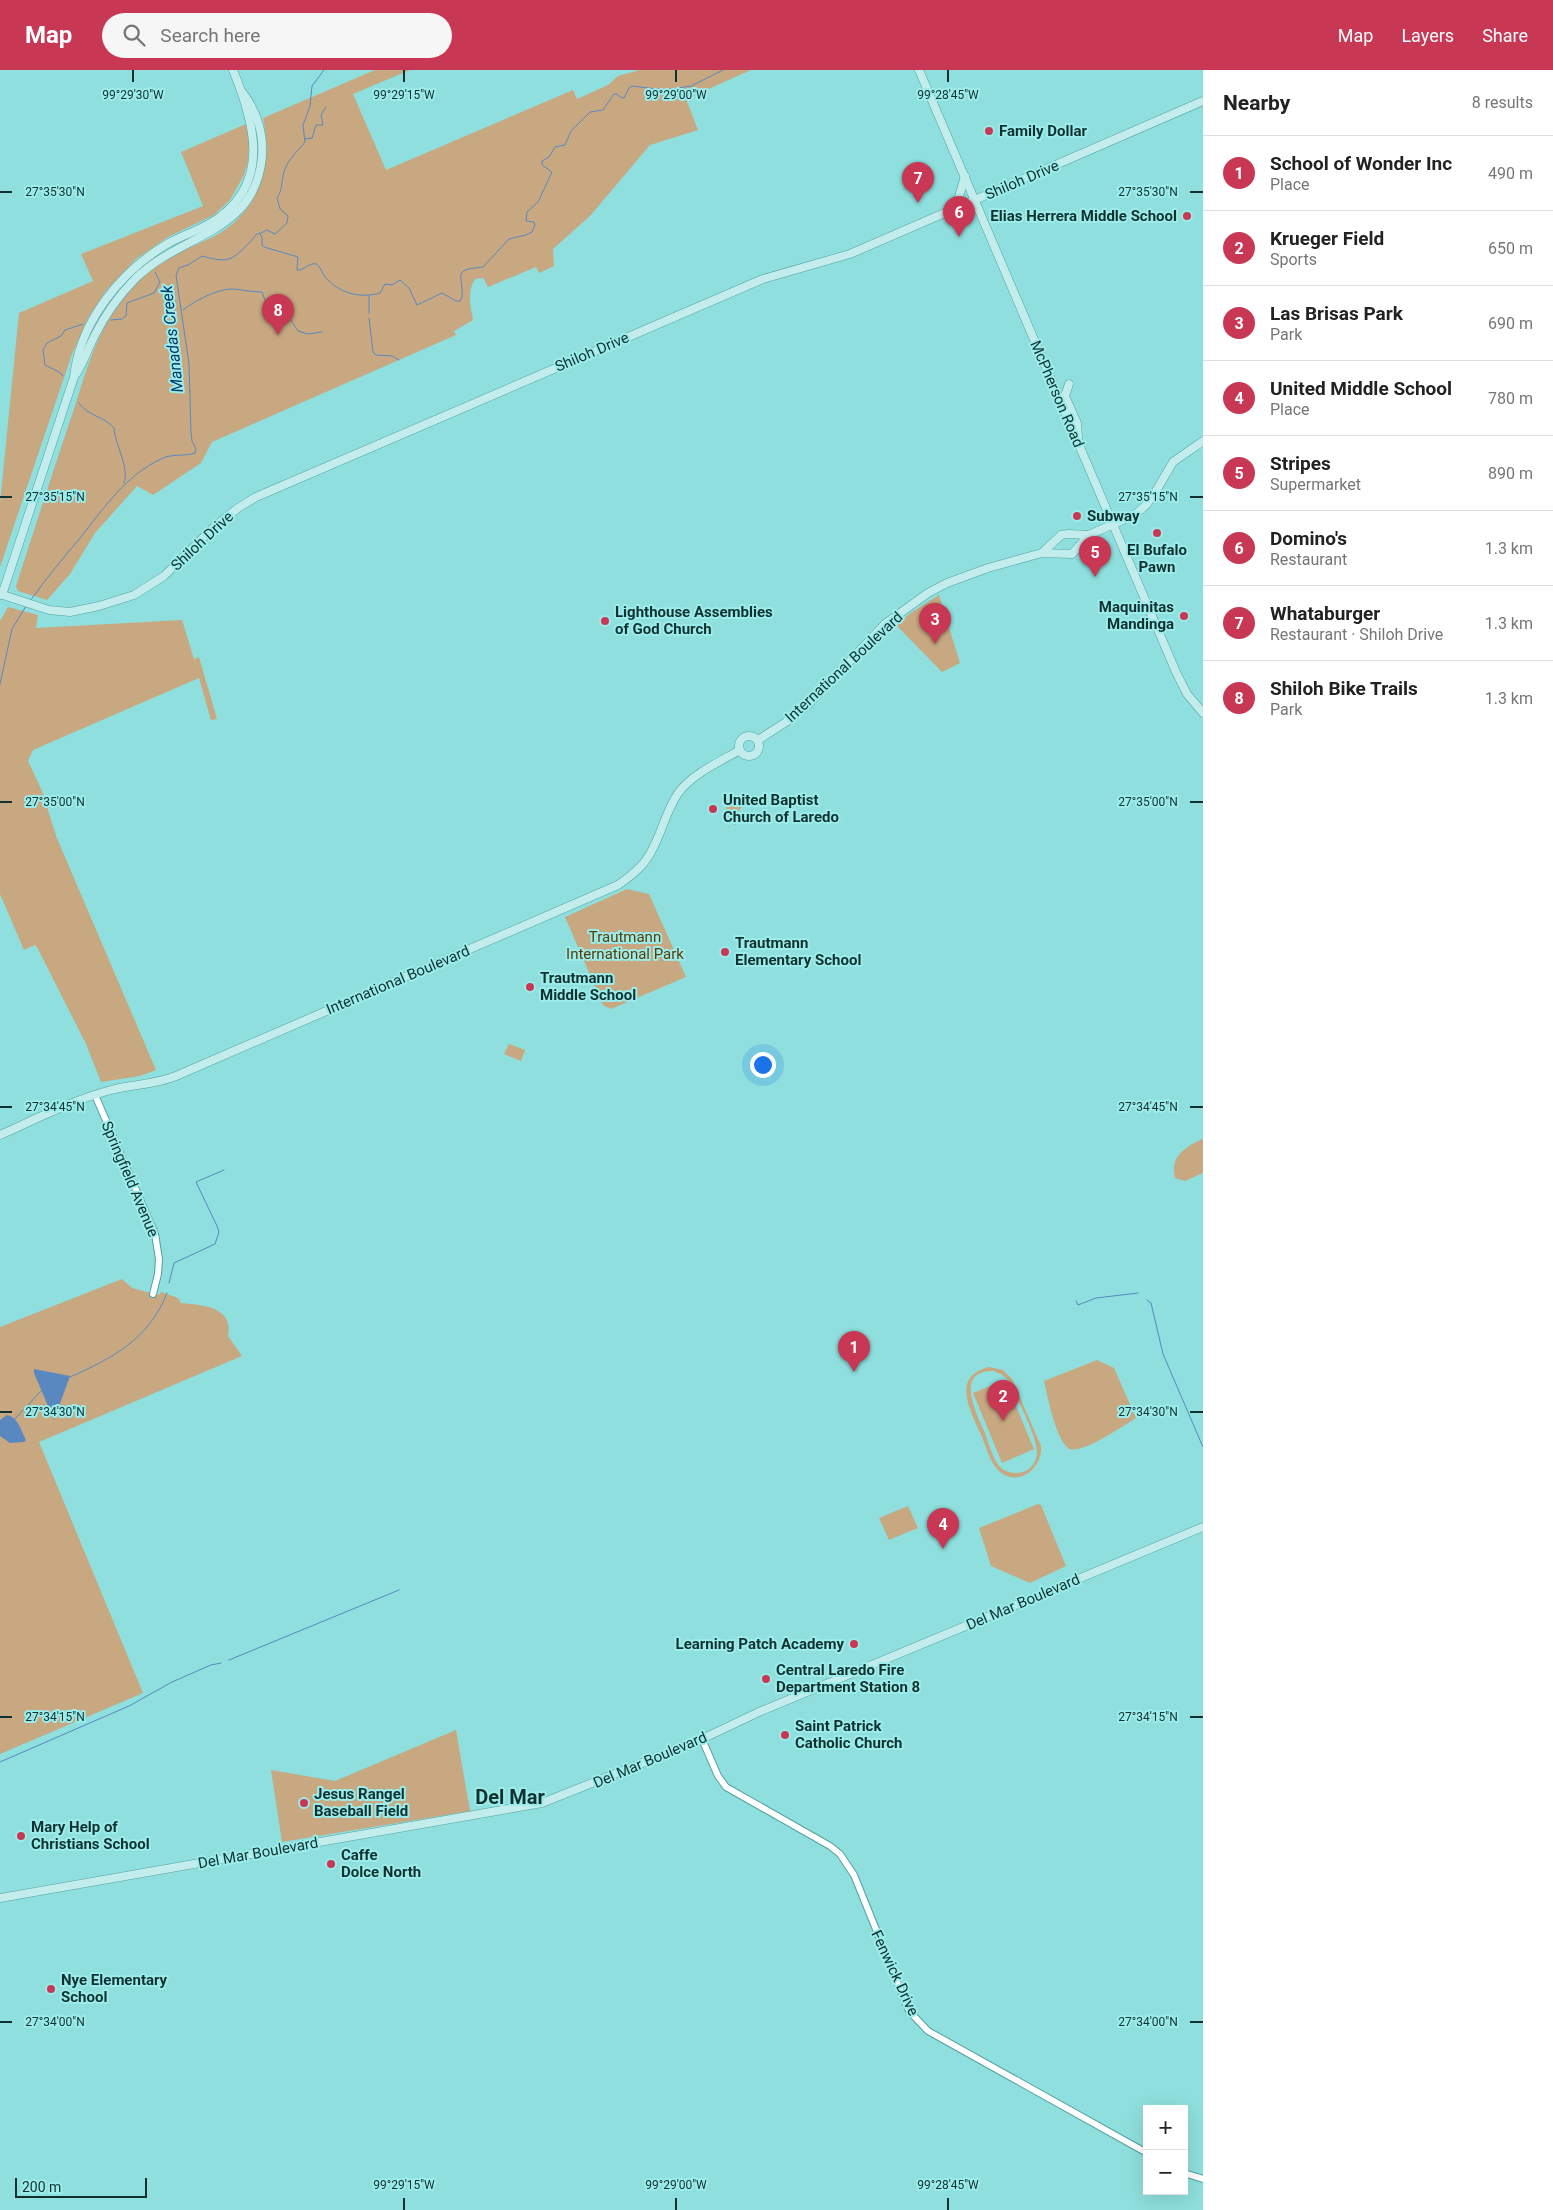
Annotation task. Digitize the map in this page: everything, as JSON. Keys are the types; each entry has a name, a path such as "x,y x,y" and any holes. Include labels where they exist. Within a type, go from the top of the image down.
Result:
{"main road":[{"path":"1,594 74,377 76,360 88,329 104,303 120,283 139,265 158,250 221,216 243,190 251,171 254,147 251,124 242,91 233,70"},
{"name":"McPherson Road","path":"919,70 1179,679 1187,694 1203,713"},
{"name":"Shiloh Drive","path":"1,594 49,610 70,612 99,606 134,595 164,576 214,527 238,508 256,497 763,279 844,256 1203,101"},
{"path":"946,212 958,200 965,176"},
{"path":"1069,384 1065,396 1077,423 1078,444"},
{"name":"International Boulevard","path":"1042,554 1061,536 1068,534 1089,535 1113,526 1136,514 1147,504 1173,462 1203,441"},
{"name":"International Boulevard","path":"758,740 809,704 875,634 911,604 947,583 970,574 1042,554 1072,554 1089,535"},
{"name":"International Boulevard","path":"751,736 758,740 759,748 754,754 747,756 740,750 739,743 743,737 751,736"},
{"name":"International Boulevard","path":"0,1135 95,1094 114,1089 151,1084 176,1076 618,884 635,872 651,852 669,808 680,791 705,770 740,750"},
{"name":"Del Mar Boulevard","path":"0,1898 527,1807 555,1799 702,1739 759,1712 1203,1527"}],"street":[{"name":"Springfield Avenue","path":"95,1094 155,1234 159,1259 158,1274 153,1294"},
{"name":"Fenwick Drive","path":"702,1739 718,1776 726,1787 830,1846 840,1854 854,1875 909,2010 919,2023 928,2031 1143,2151"},
{"path":"1188,2174 1203,2179"}],"green space":[{"path":"375,70 410,70 353,94 386,170 573,90 577,99 608,85 618,76 640,70 751,70 686,99 698,130 650,145 590,216 553,249 554,266 539,273 536,267 488,287 483,278 475,279 470,294 473,320 454,331 456,335 212,442 201,463 153,495 137,486 95,533 70,574 47,600 18,591 16,586 88,367 98,340 112,314 131,290 155,267 168,258 223,231 247,208 261,181 265,166 266,134 263,118"},
{"path":"246,124 249,143 248,161 244,175 230,200 214,215 168,237 136,259 105,292 88,318 72,354 0,567 0,503 19,313 93,281 81,254 203,206 181,152"},
{"path":"939,595 960,663 942,672 896,625 912,612"},
{"path":"8,607 38,615 36,628 182,620 194,659 199,657 217,719 211,720 199,678 33,750 28,761 42,791 56,836 156,1070 140,1076 101,1082 86,1044 38,949 35,945 24,950 0,894 0,621"},
{"path":"733,798 743,805 735,816 740,820 735,825 722,814"},
{"name":"Trautmann International Park","path":"627,889 649,894 686,977 611,1009 603,1005 565,917"},
{"path":"509,1044 525,1050 521,1061 504,1054"},
{"path":"1203,1139 1203,1173 1185,1181 1175,1178 1174,1164 1180,1153"},
{"path":"122,1279 132,1288 158,1295 161,1292 178,1298 181,1303 206,1306 221,1313 226,1318 229,1326 228,1336 242,1356 39,1442 143,1693 0,1754 0,1327"},
{"path":"1097,1360 1114,1368 1136,1418 1093,1443 1076,1449 1069,1449 1064,1444 1056,1427 1044,1381"},
{"path":"989,1367 1003,1370 1012,1379 1041,1446 1037,1463 1026,1474 1019,1477 1004,1475 997,1469 990,1458 969,1407 967,1397 967,1387 970,1379 977,1372","holes":["994,1371 1009,1381 1036,1445 1037,1455 1035,1461 1029,1469 1023,1472 1008,1472 998,1465 977,1416 971,1395 971,1385 974,1378 982,1373"]},
{"path":"1005,1380 1034,1449 1002,1463 973,1393"},
{"path":"1038,1504 1041,1505 1066,1566 1030,1583 991,1566 979,1528"},
{"path":"908,1506 918,1528 889,1540 879,1518"},
{"path":"456,1730 470,1811 282,1842 271,1770 335,1781"}],"water":[{"path":"34,1369 70,1376 54,1420 34,1373"},
{"path":"7,1415 14,1418 19,1424 26,1440 24,1442 10,1443 0,1436 0,1420"}],"waterway":[{"path":"261,233 267,230 275,234 287,223 288,216 280,209 277,198 286,167 290,159 305,142 303,125 310,106 312,86 324,70"},
{"name":"Manadas Creek","path":"30,601 126,483 148,466 161,459 169,456 195,453 196,449 191,433 189,364 176,275 179,268 188,265 202,256 219,260 230,259 260,233 264,247 298,257 297,270 311,264 317,264 325,277 343,291 358,295 372,295 380,293 385,284 392,285 400,280 409,288 417,305 442,293 456,301 460,301 462,297 462,272 483,267 509,239 532,232 535,225 534,222 526,221 527,212 538,202 552,172 542,165 542,161 549,157 555,147 565,145 571,131 590,112 603,110 614,94 624,98 632,86 665,90 691,86 723,70"},
{"path":"305,139 312,138 316,125 323,125 321,115 326,107"},
{"path":"111,320 122,319 126,316 127,303 154,293 160,282 155,272"},
{"path":"183,310 200,299 228,289 262,292 266,303 282,309 298,331 308,334 322,332"},
{"path":"369,296 369,313"},
{"path":"369,318 373,352 376,355 392,356 399,360"},
{"path":"63,376 45,365 43,350 47,343 61,336 65,330 83,324"},
{"path":"79,403 86,411 114,428 124,463 124,483"},
{"name":"Manadas Creek","path":"0,684 12,629 26,606"},
{"path":"169,1283 174,1263 215,1244 219,1232 196,1182 224,1170"},
{"path":"70,1377 115,1354 140,1335 150,1323 167,1293"},
{"path":"1076,1301 1078,1305 1096,1298 1138,1293"},
{"path":"1147,1300 1151,1303 1163,1354 1203,1447"},
{"path":"14,1420 42,1390"},
{"path":"229,1660 399,1590"},
{"path":"0,1762 129,1706 172,1682 211,1665 221,1663"}],"place":[{"name":"Family Dollar","path":"989,131"},
{"name":"Whataburger","path":"918,203"},
{"name":"Elias Herrera Middle School","path":"1187,216"},
{"name":"Domino's","path":"959,237"},
{"name":"Shiloh Bike Trails","path":"278,335"},
{"name":"Subway","path":"1077,516"},
{"name":"El Bufalo Pawn","path":"1157,533"},
{"name":"Stripes","path":"1095,577"},
{"name":"Maquinitas Mandinga","path":"1184,616"},
{"name":"Lighthouse Assemblies of God Church","path":"605,621"},
{"name":"Las Brisas Park","path":"935,644"},
{"name":"United Baptist Church of Laredo","path":"713,809"},
{"name":"Trautmann Elementary School","path":"725,952"},
{"name":"Trautmann Middle School","path":"530,987"},
{"name":"School of Wonder Inc","path":"854,1372"},
{"name":"Krueger Field","path":"1003,1421"},
{"name":"United Middle School","path":"943,1549"},
{"name":"Learning Patch Academy","path":"854,1644"},
{"name":"Central Laredo Fire Department Station 8","path":"766,1679"},
{"name":"Saint Patrick Catholic Church","path":"785,1735"},
{"name":"Jesus Rangel Baseball Field","path":"304,1803"},
{"name":"Mary Help of Christians School","path":"21,1836"},
{"name":"Caffe Dolce North","path":"331,1864"},
{"name":"Nye Elementary School","path":"51,1989"}],"district":[{"name":"Del Mar","path":"510,1797"}]}
